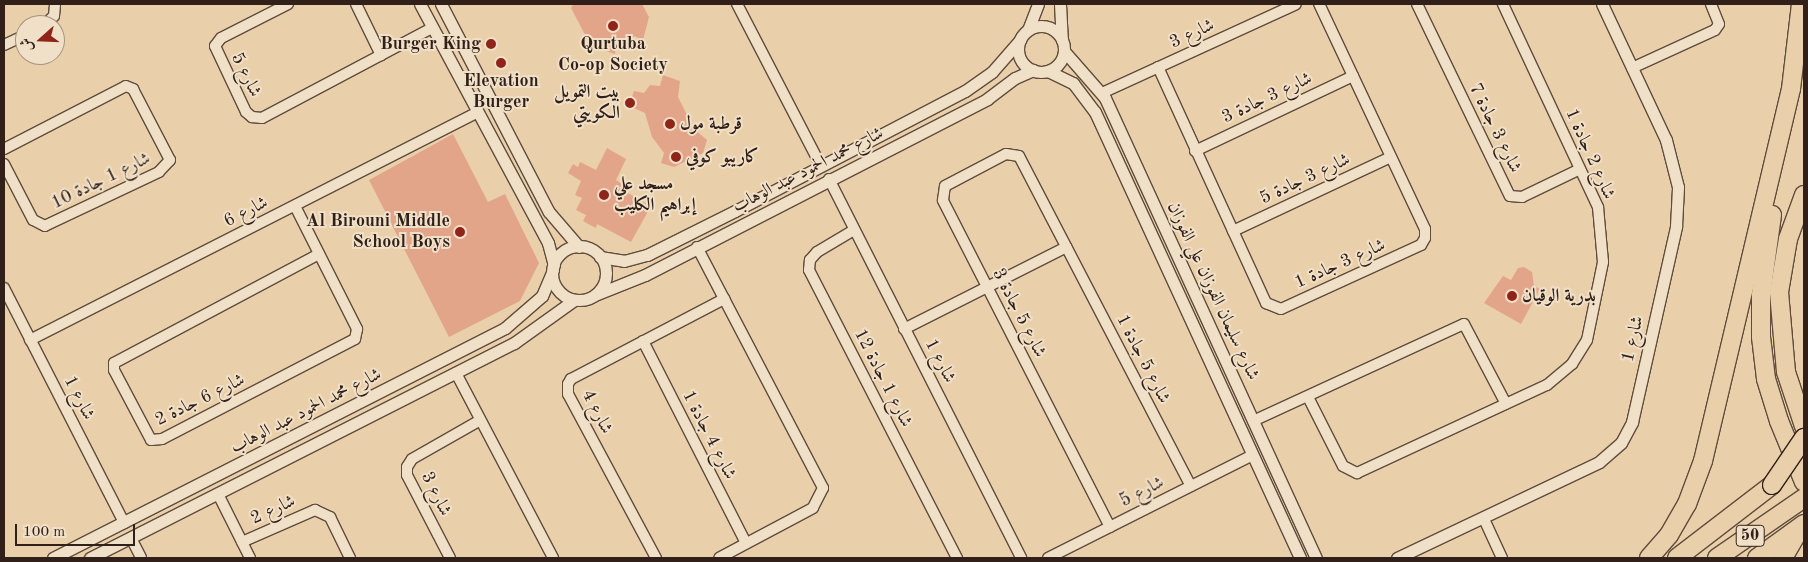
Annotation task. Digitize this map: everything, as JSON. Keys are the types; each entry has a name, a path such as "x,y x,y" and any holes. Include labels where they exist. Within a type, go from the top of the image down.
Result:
{"highway":[{"path":"1800,4 1789,98 1765,254 1761,337 1766,379 1779,421 1804,482"},
{"path":"1648,558 1670,535 1687,504 1703,461 1789,98"},
{"path":"1804,195 1788,239 1779,292 1786,372 1804,426"},
{"path":"1677,558 1772,485 1804,438"},
{"name":"50","path":"1717,558 1804,498"},
{"path":"1783,558 1803,525"},
{"name":"50","path":"1757,558 1803,525"}],"street":[{"name":"شارع 5","path":"288,4 221,38 215,46 246,112 252,117 262,118 432,28"},
{"path":"356,4 381,55"},
{"path":"420,4 476,113 548,243 556,287 574,300 595,295 606,274 600,257 579,246 549,212 441,4"},
{"path":"737,4 821,166"},
{"path":"1038,4 1028,30 1020,40 1020,58 1033,70 1048,71 1060,61 1063,46 1060,4"},
{"name":"شارع 3","path":"1102,93 1296,4"},
{"name":"شارع 3 جادة 1","path":"1158,67 1266,303 1281,308 1421,245 1425,229 1319,4"},
{"name":"شارع 3 جادة 7","path":"1417,4 1510,196 1522,197 1580,169"},
{"name":"شارع 2 جادة 1","path":"1308,397 1343,466 1357,473 1547,386 1572,364 1587,340 1603,262 1604,237 1598,207 1503,4"},
{"name":"شارع 1","path":"1397,558 1599,462 1620,443 1632,422 1676,226 1678,199 1670,151 1602,4"},
{"path":"1632,68 1715,30 1719,24 1711,4"},
{"path":"1028,30 1048,27 1063,46"},
{"name":"شارع محمد الحمود عبد الوهاب","path":"600,257 624,261 647,255 821,166 973,86 1020,40"},
{"name":"شارع سليمان الفوزان علي الفوزان","path":"1063,46 1102,93 1316,558"},
{"name":"شارع محمد الحمود عبد الوهاب","path":"595,295 645,275 987,99 1015,78 1033,70"},
{"name":"شارع سليمان الفوزان علي الفوزان","path":"1048,71 1073,82 1091,104 1251,456 1300,558"},
{"name":"شارع 3 جادة 3","path":"1196,151 1353,76"},
{"name":"شارع 1 جادة 10","path":"4,149 126,86 133,89 170,160 159,172 45,226 34,220 4,164"},
{"name":"شارع 6","path":"30,340 476,113"},
{"name":"شارع 5 جادة 3","path":"1019,156 1006,154 945,186 943,200 1110,527"},
{"name":"شارع 5 جادة 1","path":"1019,156 1191,486"},
{"name":"شارع 3 جادة 5","path":"1233,231 1392,157"},
{"name":"شارع 1","path":"829,179 1021,558"},
{"name":"شارع 6 جادة 2","path":"295,206 357,329 355,339 162,439 151,440 114,370 114,363 319,254"},
{"name":"شارع 1 جادة 12","path":"854,230 817,252 810,260 809,270 958,558"},
{"path":"553,268 565,250 579,246"},
{"path":"697,247 823,488 814,508 746,543 725,557"},
{"path":"904,329 1066,247"},
{"name":"شارع محمد الحمود عبد الوهاب","path":"58,557 414,376 521,318 542,296 553,268"},
{"name":"شارع 1","path":"4,288 124,523"},
{"name":"شارع 4","path":"656,558 568,394 571,379 724,299"},
{"name":"شارع محمد الحمود عبد الوهاب","path":"90,558 514,344 574,300"},
{"path":"1253,421 1464,324 1506,404"},
{"name":"شارع 4 جادة 1","path":"644,341 746,543"},
{"path":"1206,357 1218,357 1220,347"},
{"path":"1215,377 1221,369 1231,371"},
{"path":"456,373 479,421 553,558"},
{"path":"414,376 413,385 420,390"},
{"path":"393,386 400,391 401,400"},
{"name":"شارع 3","path":"450,558 407,474 407,467 412,458 479,421"},
{"name":"شارع 5","path":"1048,558 1251,456"},
{"name":"شارع 2","path":"218,494 250,558"},
{"name":"شارع 2","path":"242,542 315,510 330,517 350,558"},
{"path":"1484,518 1502,558"},
{"path":"131,538 141,558"}],"building":[{"name":"Qurtuba Co-op Society","path":"573,4 642,4 649,17 643,40 634,36 626,47 616,46 615,54 591,46 571,8"},
{"name":"قرطبة مول","path":"663,75 680,81 678,97 694,129 707,140 703,153 674,167 661,163 664,153 652,137 645,113 629,106 634,91 644,93 650,85 660,86"},
{"name":"Al Birouni Middle School Boys","path":"453,134 488,202 505,194 539,263 520,301 449,337 369,180"},
{"name":"مسجد علي إبراهيم الكليب","path":"607,148 626,159 616,180 622,184 619,188 651,206 631,242 597,224 596,228 583,221 586,215 576,210 582,198 575,195 581,181 568,173 573,164 578,167 580,162 596,170"},
{"name":"بدرية الوقيان","path":"1524,267 1532,272 1534,286 1540,289 1521,324 1484,303 1503,276 1511,280 1518,268"}],"place":[{"name":"Qurtuba Co-op Society","path":"613,26"},
{"name":"Burger King","path":"491,44"},
{"name":"Elevation Burger","path":"501,63"},
{"name":"بيت التمويل الكويتي","path":"630,103"},
{"name":"قرطبة مول","path":"670,124"},
{"name":"كاريبو كوفي","path":"676,157"},
{"name":"مسجد علي إبراهيم الكليب","path":"604,195"},
{"name":"Al Birouni Middle School Boys","path":"460,232"},
{"name":"بدرية الوقيان","path":"1512,296"}]}
